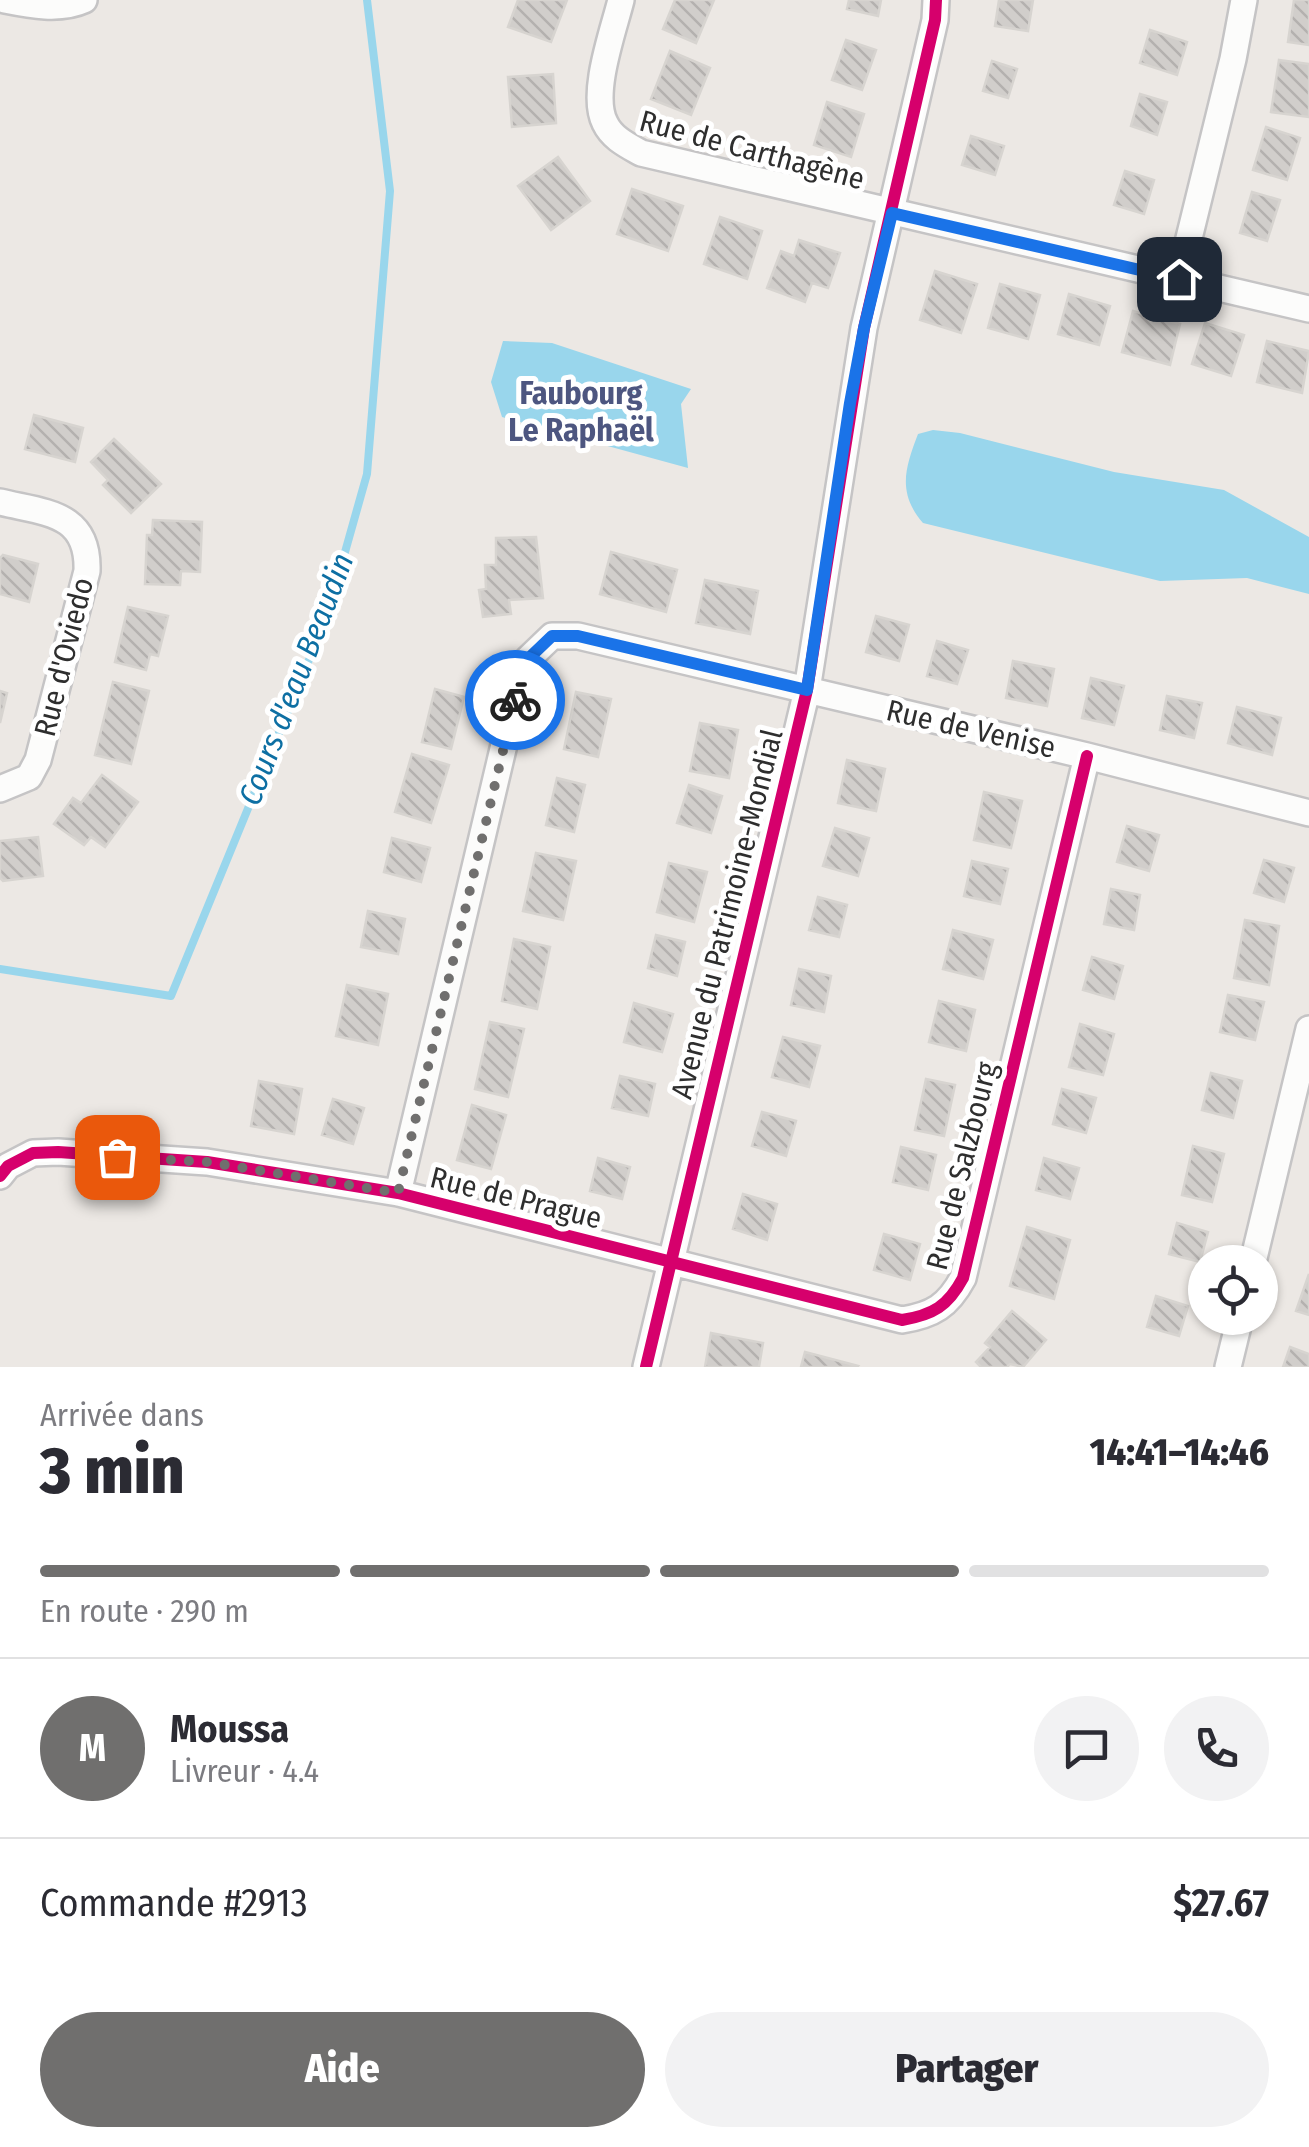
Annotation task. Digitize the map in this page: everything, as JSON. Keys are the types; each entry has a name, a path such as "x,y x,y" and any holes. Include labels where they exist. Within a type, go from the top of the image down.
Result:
{"street":[{"path":"5,0 72,6 84,0"},
{"name":"Rue de Carthagène","path":"621,0 598,99 605,123 620,142 652,156 1309,309"},
{"name":"Avenue du Patrimoine-Mondial","path":"646,1367 807,690 860,347 936,0"},
{"path":"1179,279 1244,0"},
{"name":"Rue d'Oviedo","path":"0,502 72,523 88,554 87,571 38,760 29,776 0,789"},
{"name":"Rue de Venise","path":"398,1193 520,677 528,659 552,636 578,636 1309,813"},
{"name":"Rue de Salzbourg","path":"668,1263 902,1320 926,1316 944,1306 963,1278 1086,756"},
{"path":"1257,1245 1309,1029"},
{"name":"Rue de Prague","path":"0,1176 8,1166 33,1154 58,1152 207,1162 398,1193 668,1263"},
{"path":"1228,1367 1236,1335"}],"water":[{"path":"503,341 552,343 691,389 681,404 688,468 502,417 491,382"},
{"path":"933,430 960,433 1114,472 1224,490 1309,537 1309,594 1247,578 1160,581 923,523 909,501 907,469 918,434"}],"building":[{"path":"518,0 567,0 551,42 508,27"},
{"path":"675,0 714,0 696,43 663,29"},
{"path":"849,0 881,0 878,16 847,9"},
{"path":"999,0 1033,0 1028,31 995,26"},
{"path":"1294,0 1309,0 1309,45 1288,42"},
{"path":"1150,30 1187,42 1177,75 1140,63"},
{"path":"846,40 876,50 862,90 832,80"},
{"path":"670,51 710,68 691,115 651,99"},
{"path":"1279,60 1309,64 1309,117 1271,112"},
{"path":"992,61 1017,69 1008,98 983,91"},
{"path":"553,74 556,123 512,127 508,77"},
{"path":"1140,94 1167,102 1157,135 1131,126"},
{"path":"827,102 864,114 851,157 814,145"},
{"path":"1266,127 1300,138 1287,180 1253,170"},
{"path":"971,136 1004,146 995,175 962,165"},
{"path":"558,157 590,201 551,230 518,186"},
{"path":"1125,171 1154,180 1144,214 1114,205"},
{"path":"632,189 683,206 668,251 617,234"},
{"path":"1252,192 1280,200 1267,241 1240,233"},
{"path":"720,217 762,231 747,279 704,264"},
{"path":"799,240 840,253 828,288 812,283 805,302 767,288 781,251 794,256"},
{"path":"935,271 977,284 961,333 920,320"},
{"path":"1000,284 1040,295 1028,339 988,328"},
{"path":"1069,294 1110,306 1099,345 1058,334"},
{"path":"1133,311 1180,324 1170,365 1122,352"},
{"path":"1205,323 1244,335 1231,376 1192,364"},
{"path":"1267,341 1309,351 1302,393 1257,382"},
{"path":"34,415 83,428 75,462 25,449"},
{"path":"114,439 161,484 131,513 103,485 108,480 91,462"},
{"path":"153,520 202,522 200,572 181,571 180,585 145,584 147,535 152,535"},
{"path":"536,537 543,598 509,600 511,614 483,617 479,590 486,589 485,565 496,565 496,538"},
{"path":"611,552 677,570 666,612 600,594"},
{"path":"3,555 38,564 29,602 0,594"},
{"path":"705,580 758,591 750,634 696,623"},
{"path":"128,607 168,616 158,656 150,654 146,670 115,662"},
{"path":"876,616 909,625 899,661 866,652"},
{"path":"937,641 968,650 957,684 927,676"},
{"path":"1013,661 1054,669 1047,706 1006,698"},
{"path":"1091,678 1124,686 1114,725 1082,718"},
{"path":"113,682 149,691 131,764 95,755"},
{"path":"435,689 464,697 451,749 422,742"},
{"path":"0,691 7,693 0,723"},
{"path":"576,692 611,699 598,757 564,749"},
{"path":"1167,696 1202,703 1194,738 1160,730"},
{"path":"1237,707 1281,718 1272,755 1228,743"},
{"path":"700,723 738,730 729,778 690,771"},
{"path":"412,754 449,765 431,823 395,812"},
{"path":"847,760 885,769 876,811 838,803"},
{"path":"102,775 138,802 105,847 91,837 84,845 54,824 73,798 81,803"},
{"path":"557,778 585,785 574,832 546,825"},
{"path":"689,785 722,796 711,833 677,823"},
{"path":"984,792 1022,801 1011,848 974,840"},
{"path":"1127,826 1159,835 1149,871 1117,862"},
{"path":"835,828 869,838 858,876 823,866"},
{"path":"38,837 43,876 3,881 0,841"},
{"path":"392,838 430,848 421,882 384,872"},
{"path":"536,853 576,861 563,920 523,911"},
{"path":"1264,860 1294,868 1284,902 1254,893"},
{"path":"972,861 1008,869 1000,904 964,896"},
{"path":"669,863 707,872 694,922 657,912"},
{"path":"1111,889 1140,895 1134,930 1104,924"},
{"path":"818,897 847,905 839,937 809,930"},
{"path":"368,911 405,919 398,954 361,947"},
{"path":"1245,920 1279,926 1269,985 1234,978"},
{"path":"953,930 993,940 983,979 943,969"},
{"path":"656,935 685,942 677,976 648,968"},
{"path":"514,939 550,947 537,1009 502,1001"},
{"path":"1092,957 1123,966 1114,999 1083,990"},
{"path":"799,969 831,976 824,1012 791,1005"},
{"path":"347,985 388,994 378,1045 336,1036"},
{"path":"1228,995 1264,1002 1255,1040 1220,1032"},
{"path":"939,1001 975,1010 966,1051 929,1042"},
{"path":"634,1003 673,1014 662,1052 624,1042"},
{"path":"490,1022 524,1029 508,1097 475,1089"},
{"path":"1080,1024 1114,1034 1103,1075 1069,1067"},
{"path":"783,1037 820,1046 809,1087 772,1077"},
{"path":"1211,1073 1242,1081 1233,1118 1202,1110"},
{"path":"620,1076 655,1084 648,1116 612,1108"},
{"path":"926,1079 955,1085 944,1136 915,1130"},
{"path":"259,1081 302,1089 294,1134 251,1126"},
{"path":"1062,1089 1096,1098 1086,1133 1053,1124"},
{"path":"333,1099 364,1108 353,1144 322,1135"},
{"path":"472,1105 506,1115 491,1169 457,1160"},
{"path":"762,1112 796,1121 786,1156 752,1146"},
{"path":"1193,1146 1224,1154 1212,1202 1182,1195"},
{"path":"901,1147 936,1155 928,1190 893,1182"},
{"path":"598,1158 630,1167 622,1199 590,1191"},
{"path":"1044,1158 1079,1168 1070,1199 1036,1190"},
{"path":"743,1194 777,1204 767,1240 733,1229"},
{"path":"1177,1223 1208,1232 1205,1245 1188,1245 1188,1259 1169,1254"},
{"path":"1027,1227 1070,1240 1054,1299 1010,1286"},
{"path":"884,1234 920,1244 910,1280 874,1270"},
{"path":"1309,1274 1309,1315 1296,1311"},
{"path":"1156,1296 1188,1306 1179,1336 1147,1327"},
{"path":"1012,1311 1046,1340 1023,1367 981,1367 976,1362 990,1347 985,1343"},
{"path":"711,1333 763,1343 759,1367 705,1367"},
{"path":"1290,1347 1309,1354 1309,1367 1283,1367"},
{"path":"805,1352 858,1366 801,1367"}],"waterway":[{"name":"Cours d'eau Beaudin","path":"0,969 171,996 327,616 367,474 390,191 367,0"}],"cycle path":[{"path":"646,1367 807,690 864,328 935,20 936,0"},
{"path":"0,1176 8,1166 33,1153 207,1162 398,1193 902,1320 922,1315 952,1296 963,1278 1087,756"}],"way so far":[{"path":"117,1157 207,1162 398,1193 515,700"}],"district":[{"name":"Faubourg Le Raphaël","path":"581,412"}],"route":[{"path":"515,700 528,659 552,636 578,636 807,690 850,403 892,213 1179,279"}]}
